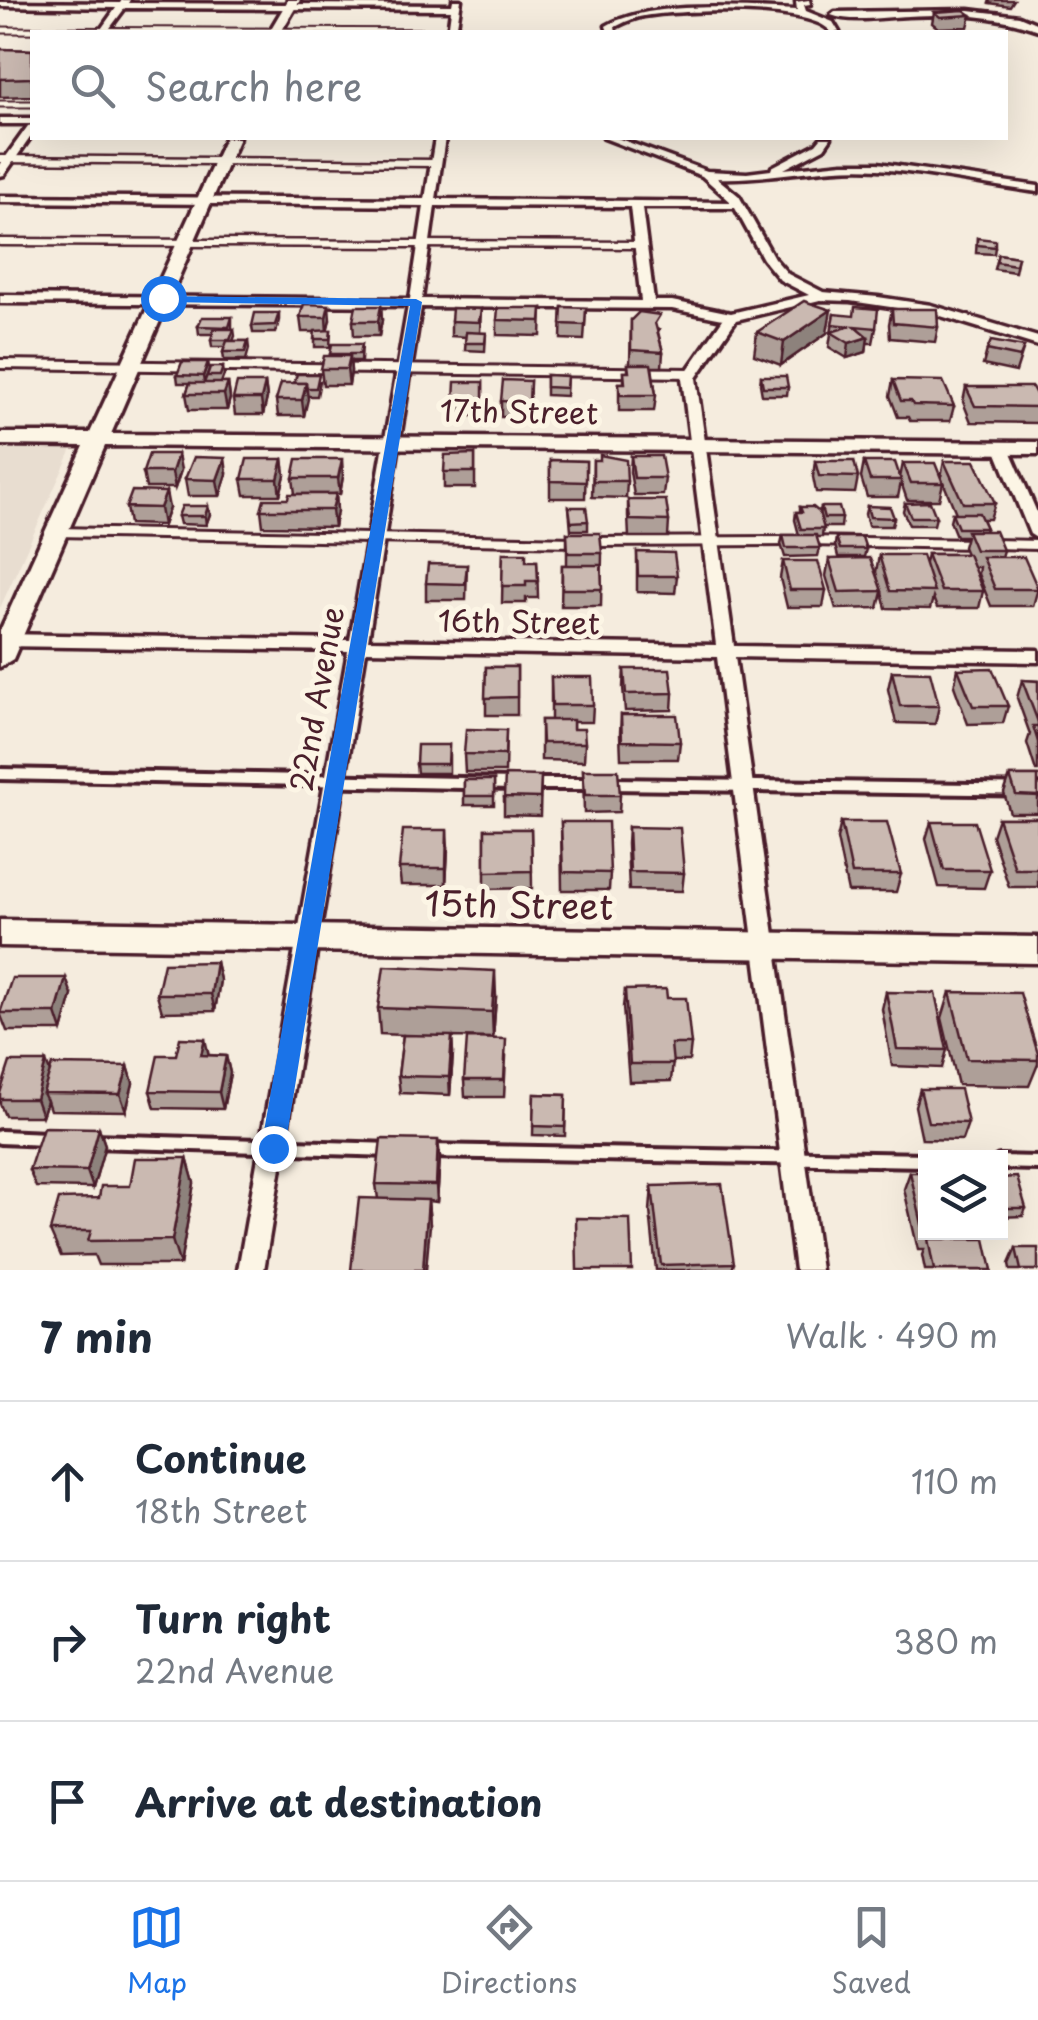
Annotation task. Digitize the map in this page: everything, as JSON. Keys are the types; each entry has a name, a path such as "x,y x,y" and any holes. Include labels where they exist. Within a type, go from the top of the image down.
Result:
{"main road":[{"path":"276,30 289,2"},
{"path":"3,647 231,140"},
{"name":"17th Street","path":"0,439 1038,448"},
{"name":"15th Street","path":"0,934 1038,950"}],"street":[{"path":"802,14 800,4 806,1 833,24"},
{"path":"105,30 124,3"},
{"path":"0,4 456,4 452,30"},
{"path":"611,30 610,26 618,18 649,12 802,14 833,24 979,13 1020,18 1038,27"},
{"path":"0,120 30,124"},
{"path":"0,173 5,159 30,127"},
{"name":"22nd Avenue","path":"251,1270 405,372 440,140"},
{"path":"614,140 706,174 737,202 769,259 784,277 820,296"},
{"path":"737,202 748,182 823,142 843,166"},
{"path":"706,174 843,166 919,170 1038,189"},
{"path":"0,199 636,207 737,202"},
{"path":"636,207 648,305"},
{"path":"0,299 672,305 731,317 820,296 897,301 972,316 1038,342"},
{"path":"731,317 688,378 808,1270"},
{"path":"1002,448 1038,534"},
{"name":"16th Street","path":"3,647 1038,656"}],"lane":[{"path":"0,30 30,31"},
{"path":"0,104 30,104"},
{"path":"5,159 436,163"},
{"path":"0,242 640,246"},
{"path":"0,364 692,373"},
{"path":"54,532 1038,545"},
{"path":"0,774 1038,790"},
{"path":"0,1137 58,1140"},
{"path":"78,1140 273,1148 918,1160"},
{"path":"1008,1162 1038,1163"}],"shaded area":[{"path":"0,449 72,449 0,608"}],"building":[{"path":"964,10 971,15 940,17 934,12"},
{"path":"0,49 30,50 30,78 0,79"},
{"path":"977,238 995,240 995,247 977,245"},
{"path":"998,254 1018,257 1016,265 996,262"},
{"path":"804,301 831,310 784,342 757,332"},
{"path":"304,304 329,305 326,317 300,317"},
{"path":"356,306 381,306 378,321 353,321"},
{"path":"562,307 586,308 585,325 561,324"},
{"path":"855,307 878,309 876,328 855,326 868,337 849,343 831,332 851,326 832,324 834,314 854,316"},
{"path":"452,308 481,309 479,322 451,321"},
{"path":"498,308 542,308 541,321 497,320"},
{"path":"892,309 937,309 938,327 893,323"},
{"path":"639,312 660,315 655,323 663,352 631,350 631,320"},
{"path":"255,313 279,313 275,325 252,326"},
{"path":"202,317 232,317 229,327 198,326"},
{"path":"214,329 234,329 230,340 211,340"},
{"path":"331,330 330,339 314,339 315,331"},
{"path":"466,332 486,333 485,343 465,343"},
{"path":"227,341 248,341 245,352 223,352"},
{"path":"991,341 1024,347 1020,357 987,350"},
{"path":"332,344 362,344 360,354 330,354"},
{"path":"324,356 350,356 347,369 321,369"},
{"path":"182,362 208,362 203,376 177,375"},
{"path":"628,364 651,364 656,395 620,395 619,383 625,383"},
{"path":"210,367 223,367 220,376 207,376"},
{"path":"297,374 319,374 316,388 294,383"},
{"path":"546,375 567,376 566,388 546,387"},
{"path":"761,376 786,376 788,387 763,387"},
{"path":"503,380 530,381 529,402 501,401"},
{"path":"893,380 943,381 954,406 901,401"},
{"path":"455,382 483,382 483,401 454,401"},
{"path":"190,383 228,383 224,394 186,394"},
{"path":"237,383 265,383 261,399 233,399"},
{"path":"281,383 306,383 302,400 276,400"},
{"path":"966,387 1032,387 1038,407 975,406"},
{"path":"149,454 178,454 172,472 143,472"},
{"path":"475,454 475,472 444,472 445,455"},
{"path":"600,455 626,460 627,481 593,481 593,460 600,460"},
{"path":"631,456 661,456 665,478 634,478"},
{"path":"194,457 225,458 217,480 185,479"},
{"path":"247,459 283,459 278,479 242,479"},
{"path":"297,459 342,459 338,478 293,478"},
{"path":"550,460 586,461 586,482 550,481"},
{"path":"815,461 854,461 858,477 819,476"},
{"path":"944,461 975,461 995,503 963,503"},
{"path":"864,462 895,462 901,480 870,480"},
{"path":"903,463 935,463 943,483 911,483"},
{"path":"132,491 166,492 160,508 126,507"},
{"path":"289,494 336,494 332,510 261,510 264,499 288,499"},
{"path":"628,500 666,500 669,521 630,520"},
{"path":"930,502 936,517 911,517 905,503"},
{"path":"182,506 208,506 205,516 178,516"},
{"path":"867,506 890,507 894,518 870,517"},
{"path":"569,507 586,507 588,521 571,522"},
{"path":"800,507 813,507 819,512 824,529 801,529 796,512 802,512"},
{"path":"821,507 839,507 842,518 824,518"},
{"path":"952,513 979,513 986,528 958,528"},
{"path":"967,531 995,531 1003,550 975,550"},
{"path":"567,533 600,533 602,553 568,553"},
{"path":"783,535 816,535 820,548 786,548"},
{"path":"836,537 862,537 866,549 840,549"},
{"path":"637,552 674,553 677,576 638,576"},
{"path":"503,553 526,553 526,561 537,561 538,581 526,581 526,586 502,586"},
{"path":"927,554 968,554 983,591 941,591"},
{"path":"879,555 922,555 934,592 890,591"},
{"path":"982,557 1024,557 1038,589 995,589"},
{"path":"870,558 882,591 839,592 829,559"},
{"path":"783,561 818,561 826,590 790,590"},
{"path":"428,564 467,565 465,584 426,583"},
{"path":"562,565 601,565 602,589 562,589"},
{"path":"486,667 517,667 517,697 485,698"},
{"path":"992,668 1008,706 973,706 958,669"},
{"path":"624,669 670,669 673,693 626,694"},
{"path":"892,671 930,672 939,706 900,706"},
{"path":"551,677 592,677 593,705 552,705"},
{"path":"1022,680 1038,681 1038,722"},
{"path":"621,715 677,715 680,742 622,741"},
{"path":"541,720 573,720 573,729 584,729 585,743 542,743"},
{"path":"466,729 506,730 505,755 464,754"},
{"path":"417,745 449,745 448,764 416,764"},
{"path":"583,770 618,770 620,795 585,795"},
{"path":"505,775 541,776 540,798 504,797"},
{"path":"1010,776 1038,776 1038,796 1016,795"},
{"path":"464,780 494,780 494,796 464,796"},
{"path":"998,818 1038,818 1038,869 1015,869"},
{"path":"561,822 608,822 610,873 563,872"},
{"path":"841,822 887,822 901,874 852,874"},
{"path":"931,822 975,822 990,870 944,870"},
{"path":"628,827 680,828 684,873 630,872"},
{"path":"485,829 531,829 532,871 485,872"},
{"path":"403,830 447,830 446,868 399,868"},
{"path":"216,962 211,994 157,994 164,963"},
{"path":"384,966 495,971 492,1012 378,1008"},
{"path":"12,978 66,978 56,1013 0,1013"},
{"path":"666,989 667,998 686,998 691,1044 671,1044 673,1064 630,1064 625,990"},
{"path":"886,992 935,993 947,1050 897,1049"},
{"path":"950,992 1020,993 1038,1060 967,1059"},
{"path":"403,1035 452,1036 449,1077 398,1076"},
{"path":"180,1038 205,1039 201,1055 226,1056 219,1092 150,1091 158,1055 176,1055"},
{"path":"467,1038 506,1039 504,1080 464,1080"},
{"path":"10,1062 46,1062 36,1099 0,1099"},
{"path":"52,1065 128,1066 120,1094 43,1093"},
{"path":"920,1089 960,1089 968,1123 928,1122"},
{"path":"534,1094 566,1095 565,1127 533,1126"},
{"path":"43,1127 99,1128 87,1171 29,1170"},
{"path":"381,1139 438,1140 436,1185 376,1184"},
{"path":"135,1158 187,1158 172,1240 88,1241 91,1231 50,1231 59,1199 99,1198 101,1186 130,1186"},
{"path":"910,1172 918,1172 918,1207"},
{"path":"1017,1177 1026,1208 1008,1208 1008,1178"},
{"path":"722,1184 734,1263 661,1265 652,1186"},
{"path":"359,1198 428,1200 423,1270 351,1270"},
{"path":"576,1218 630,1219 632,1270 577,1270"},
{"path":"928,1240 985,1240 992,1270 934,1270"},
{"path":"1016,1248 1038,1248 1038,1270 1021,1270"}],"route":[{"path":"163,298 416,302 273,1148"}]}
